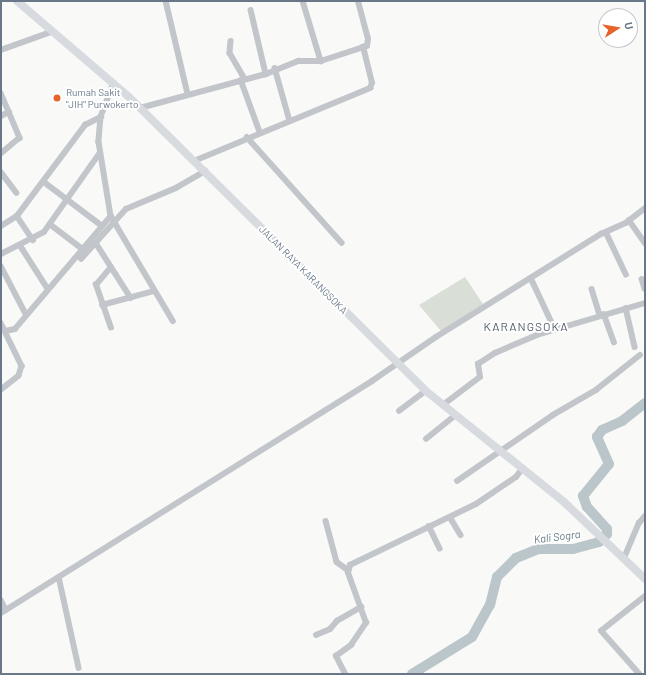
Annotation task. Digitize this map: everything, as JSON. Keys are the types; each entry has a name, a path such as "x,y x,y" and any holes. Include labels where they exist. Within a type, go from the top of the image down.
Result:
{"main road":[{"name":"JALAN RAYA KARANGSOKA","path":"17,1 51,32 114,83 205,171 426,391 502,452 596,531 645,579"}],"street":[{"path":"166,1 188,94"},
{"path":"303,1 321,61"},
{"path":"140,108 266,74 275,68 298,61 321,61 363,47 368,40 358,1"},
{"path":"251,10 266,74"},
{"path":"1,50 51,32"},
{"path":"231,41 230,53 243,80 260,132"},
{"path":"194,161 247,137 370,88 372,83 363,47"},
{"path":"275,68 290,121"},
{"path":"114,83 101,117 99,154 111,216 113,223 173,321"},
{"path":"1,93 20,140 1,154"},
{"path":"1,116 9,112"},
{"path":"1,226 17,216 44,182 85,125 101,117"},
{"path":"247,137 342,243"},
{"path":"1,254 33,240 51,225 99,154"},
{"path":"81,259 84,251 96,243 126,209 171,191 205,171"},
{"path":"1,172 17,193"},
{"path":"44,182 101,226"},
{"path":"1,600 3,612 58,576 398,364 436,336 606,232 629,220 645,208"},
{"path":"17,216 33,240"},
{"path":"2,327 15,329 48,289 84,251 101,226 111,216"},
{"path":"629,220 645,243"},
{"path":"51,225 84,251"},
{"path":"606,232 626,274"},
{"path":"96,243 132,298"},
{"path":"20,245 48,289"},
{"path":"1,266 26,314"},
{"path":"111,267 97,281 102,305 111,328"},
{"path":"531,278 555,329"},
{"path":"642,279 645,289"},
{"path":"592,289 614,342"},
{"path":"102,305 154,291"},
{"path":"443,405 480,377 480,363 518,342 555,329 645,303"},
{"path":"626,308 635,347"},
{"path":"2,327 22,370 2,388"},
{"path":"457,481 502,452 554,415 596,390 640,355"},
{"path":"399,411 426,391"},
{"path":"426,439 456,416"},
{"path":"348,570 352,563 429,526 450,518 507,484 522,469"},
{"path":"624,558 639,523 645,516"},
{"path":"450,518 461,535"},
{"path":"326,521 337,562 348,570 361,607 365,628 336,656 345,674"},
{"path":"429,526 440,549"},
{"path":"58,576 79,668"},
{"path":"639,674 601,631 645,596"},
{"path":"316,635 330,629 337,621 361,607"}],"shaded area":[{"path":"465,277 483,304 441,331 419,305"}],"waterway":[{"name":"Kali Sogra","path":"412,674 472,637 490,605 497,577 516,558 538,549 573,549 599,542 607,534 607,529 587,507 583,496 609,464 597,437 602,430 622,421 645,403"}],"place":[{"name":"Rumah Sakit \"JIH\" Purwokerto","path":"57,98"}],"district":[{"name":"KARANGSOKA","path":"526,327"}]}
